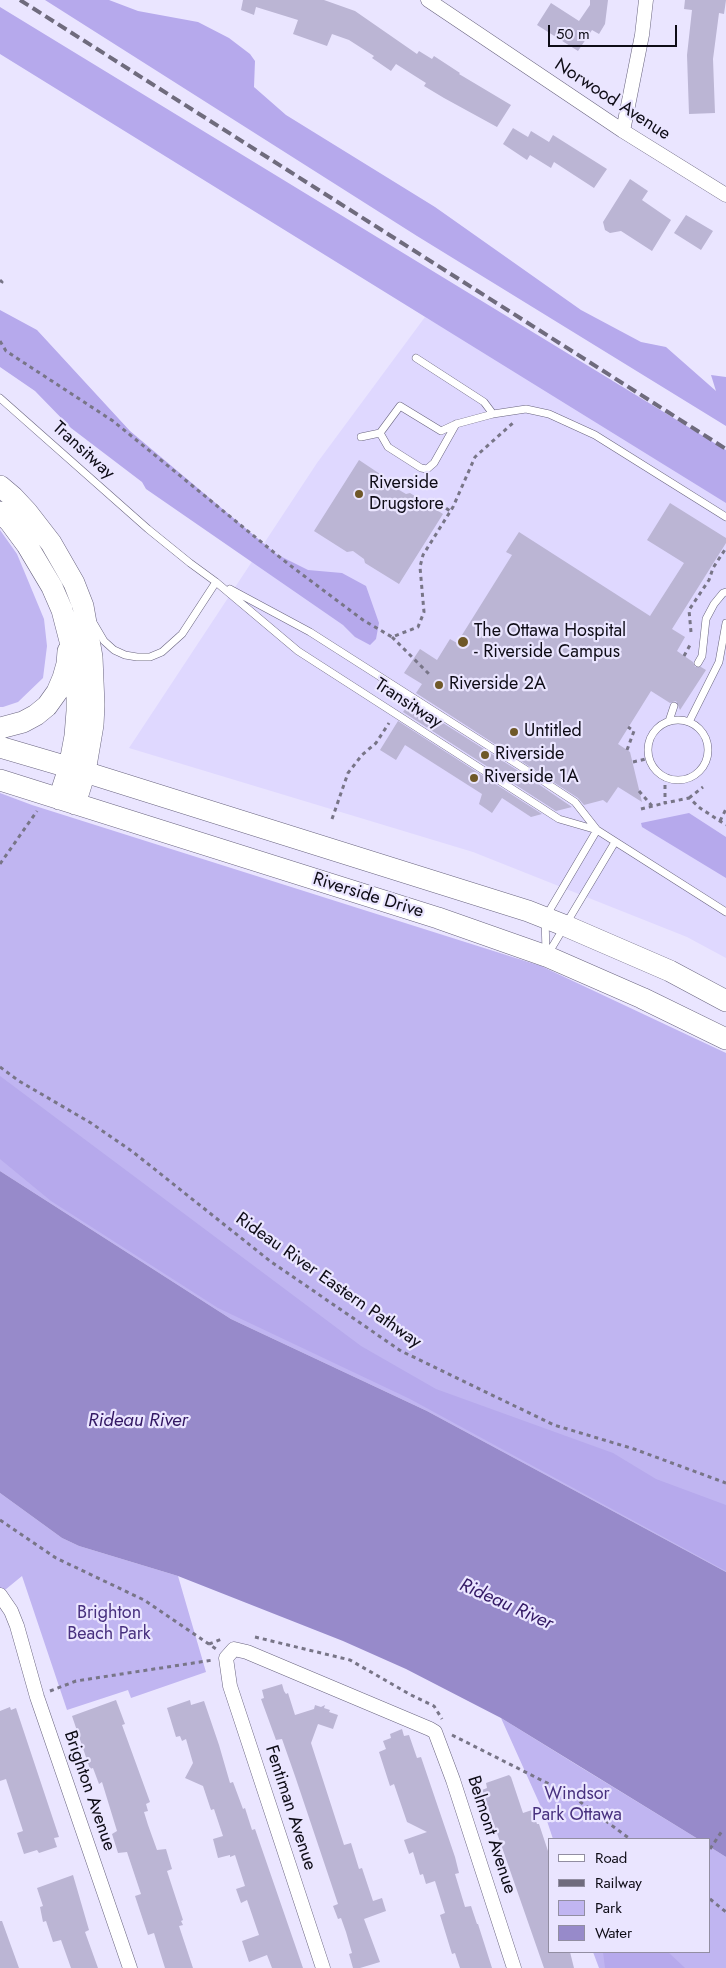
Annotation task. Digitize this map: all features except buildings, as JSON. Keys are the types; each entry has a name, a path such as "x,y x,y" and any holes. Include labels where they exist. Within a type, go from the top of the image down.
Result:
{"main road":[{"path":"0,486 27,512 51,543 70,576 83,606 92,658 94,690 93,725 67,801"},
{"path":"0,512 27,545 52,587 62,610 77,668 77,770"},
{"path":"0,728 23,722 47,706 63,678 67,664 69,636"},
{"name":"Riverside Drive","path":"0,747 544,918 670,972 726,1001"},
{"name":"Riverside Drive","path":"0,780 438,918 546,956 642,998 726,1039"}],"street":[{"name":"Norwood Avenue","path":"428,0 623,131 726,195"},
{"path":"623,131 642,35 646,0"},
{"name":"Brighton Avenue","path":"0,1595 11,1611 17,1626 37,1696 130,1968"},
{"path":"226,1658 234,1649 247,1652 440,1732"},
{"name":"Fentiman Avenue","path":"226,1658 230,1686 323,1968"},
{"name":"Belmont Avenue","path":"440,1732 453,1780 514,1968"}],"lane":[{"path":"416,358 484,402 493,414"},
{"name":"Transitway","path":"0,398 148,528 216,582 298,652 559,820 597,830"},
{"path":"360,437 380,434 400,406 441,431 456,424 493,414 526,409 548,414 595,435 726,517"},
{"path":"380,434 388,448 422,468 428,469 434,464 456,424"},
{"path":"83,606 104,641 114,650 125,655 150,657 162,652 182,634 216,582"},
{"name":"Transitway","path":"216,582 318,636 538,778 575,802 597,830 726,912"},
{"path":"698,663 702,656 706,619 714,604 726,592"},
{"path":"689,722 719,662 726,623"},
{"path":"669,721 674,706"},
{"path":"669,721 689,722 704,734 707,743 705,762 700,770 684,780 674,780 665,777 656,771 650,758 649,742 653,733 669,721"},
{"path":"546,956 544,918 597,830"},
{"path":"546,956 566,926 596,871 615,842"}],"path":[{"path":"0,280 2,282 0,286"},
{"path":"0,341 6,351 113,421 286,563 362,620 392,637 431,676"},
{"path":"392,637 418,626 424,612 420,567 424,555 450,511 474,456 513,423 526,409"},
{"path":"433,499 450,511"},
{"path":"332,819 348,773 362,755 376,743 395,714"},
{"path":"627,750 634,731 628,727"},
{"path":"633,762 650,758"},
{"path":"665,777 665,803"},
{"path":"642,808 689,798 703,787"},
{"path":"639,791 652,806"},
{"path":"689,798 700,808 726,825"},
{"path":"0,864 38,809"},
{"path":"720,821 726,809"},
{"name":"Rideau River Eastern Pathway","path":"0,1067 19,1081 91,1123 133,1152 270,1261 401,1351 554,1425 634,1449 726,1483"},
{"path":"0,1520 56,1558 144,1600 209,1644 226,1658"},
{"path":"248,1637 350,1660 434,1706 442,1719 440,1732 460,1738 554,1786 575,1798 629,1838"},
{"path":"209,1644 225,1638"},
{"path":"37,1696 76,1681 226,1658"},
{"path":"711,1848 722,1831"},
{"path":"711,1901 726,1912"}],"shaded area":[{"path":"45,0 109,0 138,11 198,22 229,38 250,54 255,61 254,87 286,115 435,207 581,310 641,342 666,347 716,391 711,375 726,377 726,426 417,236"},
{"path":"0,7 726,450 726,503 0,54"},
{"path":"0,310 37,330 130,431 276,554 308,570 342,573 366,586 379,623 376,639 370,645 355,637 343,625 146,489 142,482 71,428 35,391 0,367"},
{"name":"The Ottawa Hospital - Riverside Campus","path":"425,317 658,450 726,493 726,958 687,937 473,852 129,748 317,463"},
{"path":"689,813 726,837 726,878 642,827 641,823"},
{"path":"0,1076 361,1346 436,1389 613,1453 656,1479 726,1505 726,1571 410,1399 218,1308 51,1201 0,1159"},
{"path":"603,1953 669,1953 685,1968 605,1968"}],"green space":[{"path":"0,530 17,554 44,619 47,646 43,678 18,702 3,707 0,707"},
{"path":"0,793 32,805 541,966 726,1053 726,1572 427,1411 231,1319 0,1171"},
{"name":"Brighton Beach Park","path":"0,1493 62,1538 79,1546 178,1576 206,1672 131,1698 128,1690 67,1710 22,1576 0,1594"},
{"name":"Windsor Park Ottawa","path":"501,1718 696,1838 553,1838 546,1818"},
{"path":"711,1848 726,1857 726,1968 599,1968 593,1953 711,1953"}],"water":[{"name":"Rideau River","path":"0,1171 231,1319 427,1411 726,1572 726,1857 711,1848 711,1838 696,1838 501,1718 406,1669 343,1641 178,1576 79,1546 62,1538 0,1493"}],"railway":[{"path":"20,0 726,449"}],"place":[{"name":"Riverside Drugstore","path":"359,494"},
{"name":"The Ottawa Hospital - Riverside Campus","path":"463,642"},
{"name":"Riverside 2A","path":"439,685"},
{"name":"Untitled","path":"514,732"},
{"name":"Riverside","path":"485,755"},
{"name":"Riverside 1A","path":"474,778"}]}
